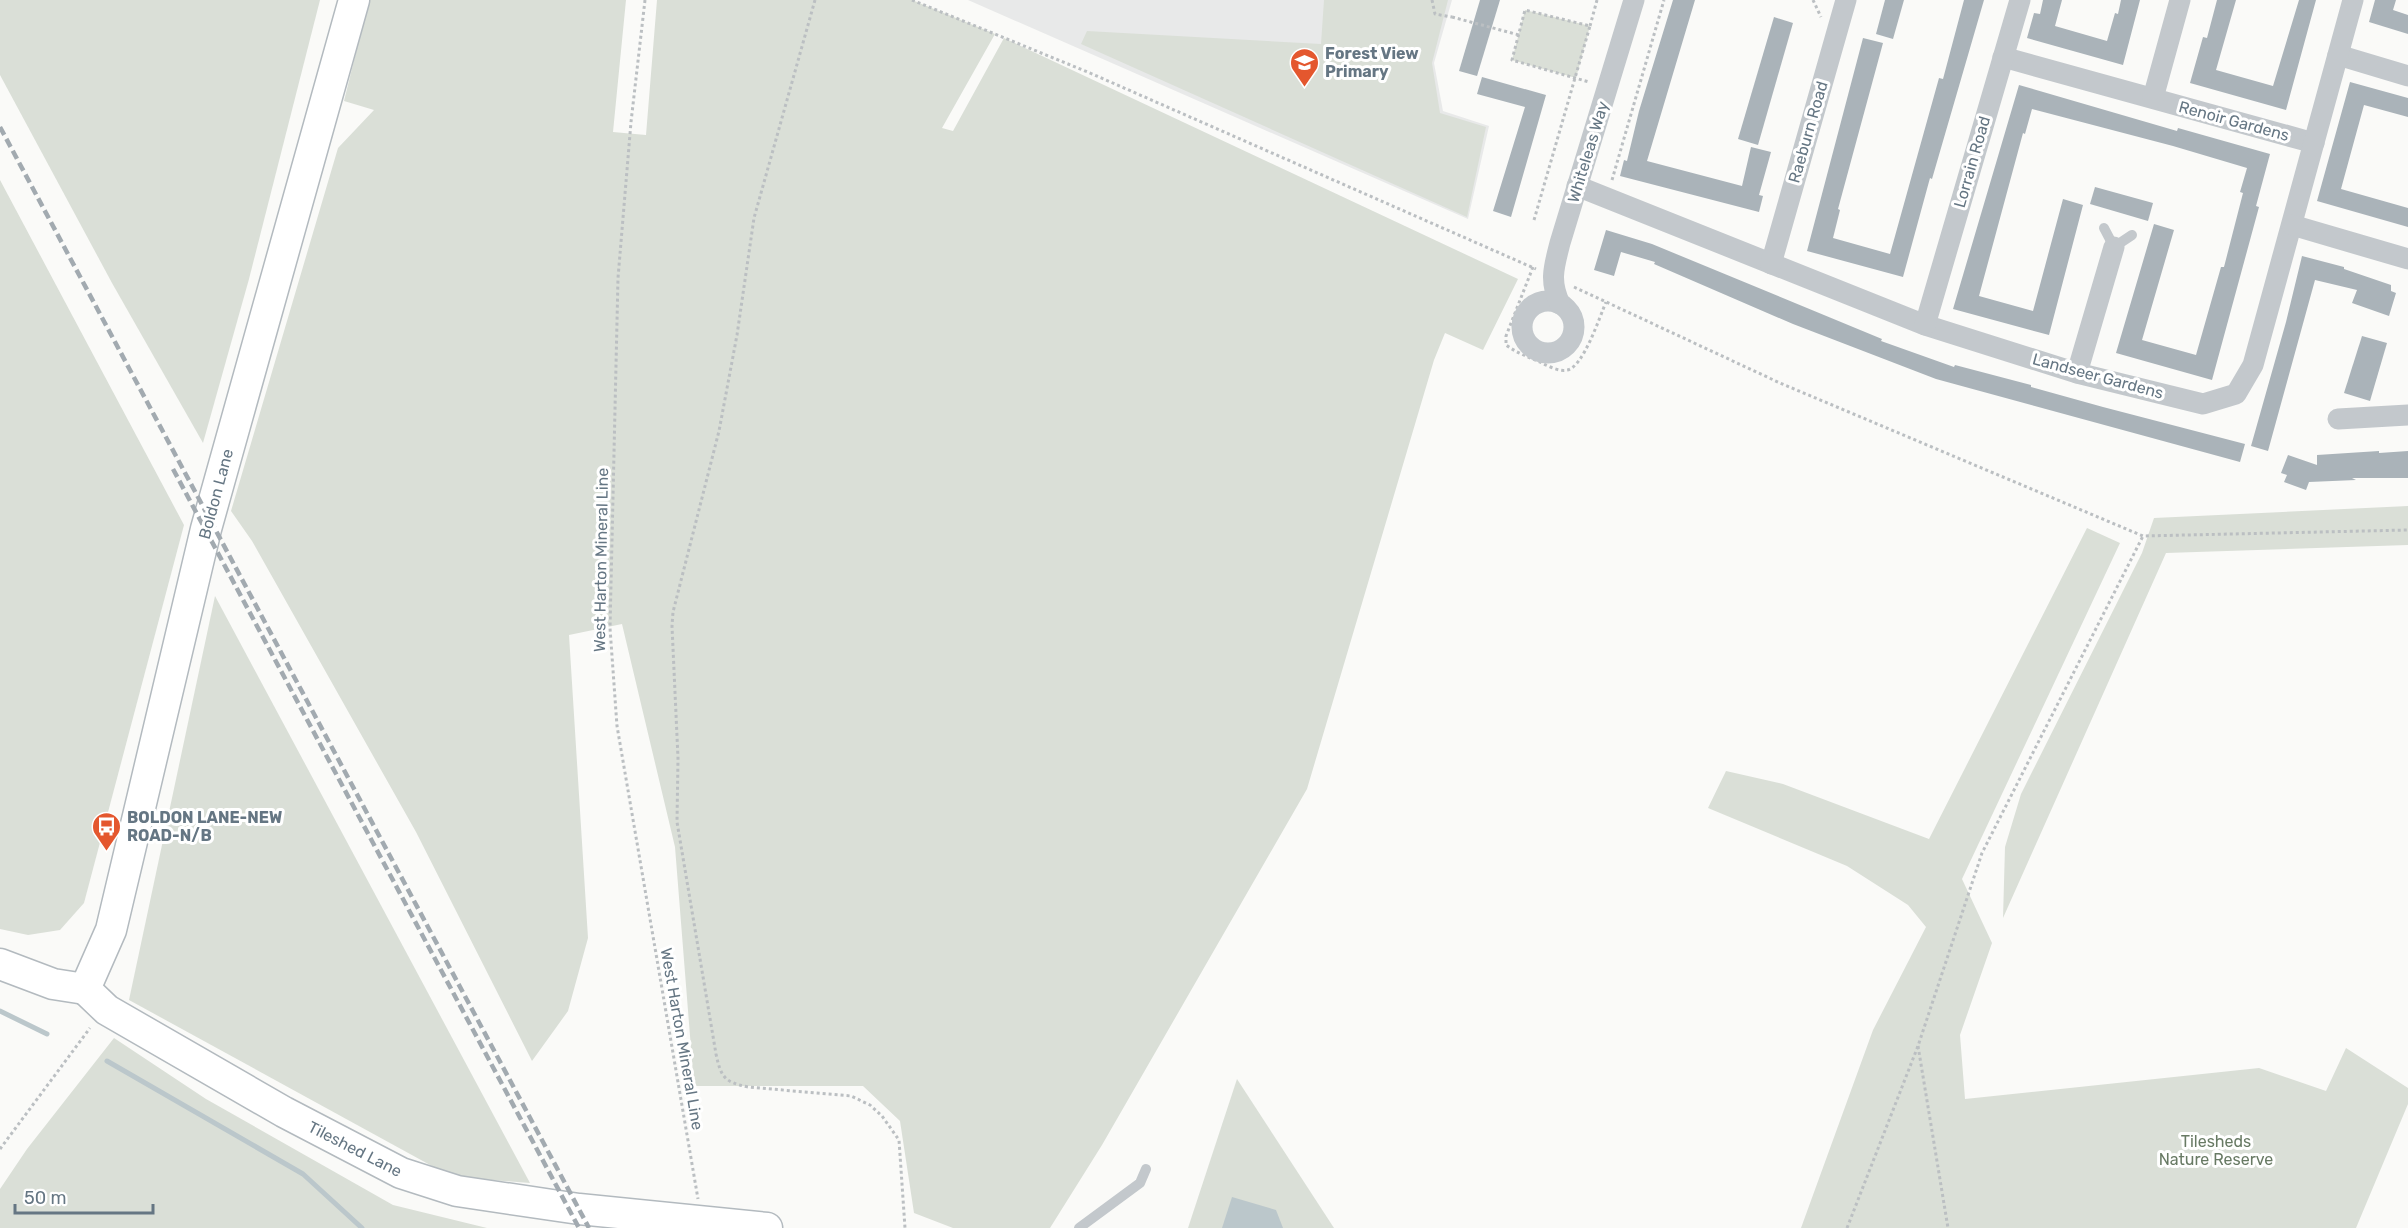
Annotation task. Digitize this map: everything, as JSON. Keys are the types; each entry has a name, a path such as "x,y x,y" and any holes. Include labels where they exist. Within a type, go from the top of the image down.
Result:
{"main road":[{"name":"Boldon Lane","path":"84,989 111,930 206,529 354,0"},
{"path":"0,964 53,984 84,989"},
{"name":"Tileshed Lane","path":"84,989 107,1010 284,1112 401,1173 457,1191 579,1209 767,1228"}],"street":[{"name":"Whiteleas Way","path":"1535,305 1552,276 1634,0"},
{"name":"Raeburn Road","path":"1771,264 1846,0"},
{"name":"Lorrain Road","path":"1925,325 2020,0"},
{"path":"2153,98 2180,0"},
{"name":"Landseer Gardens","path":"1577,186 1925,325 2077,373 2203,404 2236,394 2253,365 2353,0"},
{"path":"2338,55 2408,76"},
{"name":"Renoir Gardens","path":"2003,57 2314,143"},
{"path":"2292,225 2408,258"},
{"path":"2077,373 2114,247"},
{"path":"1552,276 1554,290 1560,304 1572,315 1574,331 1567,346 1553,353 1535,350 1523,336 1523,318 1535,305 1543,301 1560,304"},
{"path":"2338,419 2408,415"}],"lane":[{"path":"2104,228 2114,247 2132,235"},
{"path":"1079,1228 1140,1183 1146,1169"}],"path":[{"name":"West Harton Mineral Line","path":"645,0 631,122 618,278 610,628 617,726 702,1222"},
{"path":"815,0 754,218 737,335 719,431 673,612 678,758 677,822 716,1054 723,1077 734,1085 851,1096 870,1105 882,1116 899,1140 905,1228"},
{"path":"912,0 1090,73 1533,267 1780,383 2143,537 2408,530"},
{"path":"1432,0 1435,14 1519,35"},
{"path":"1534,220 1598,0"},
{"path":"1607,198 1664,0"},
{"path":"1590,26 1525,10 1512,60 1608,87"},
{"path":"1533,267 1506,336 1506,345 1515,351 1556,369 1567,371 1575,367 1582,358 1606,302"},
{"path":"1847,1228 1918,1046 1982,853 2143,537"},
{"path":"0,1149 90,1029 107,1010"},
{"path":"1918,1046 1948,1228"}],"shaded area":[{"name":"Forest View Primary","path":"968,0 1452,0 1434,63 1443,111 1489,126 1468,219"},
{"path":"1232,1197 1276,1210 1283,1228 1222,1228"}],"green space":[{"path":"0,0 320,0 249,279 203,443 112,283 0,75"},
{"path":"369,0 626,0 613,132 646,135 657,0 912,0 995,34 942,128 953,131 1004,38 1518,279 1483,350 1445,333 1434,360 1307,789 1102,1145 1050,1228 953,1228 914,1213 900,1121 863,1086 694,1086 675,847 622,624 569,635 588,938 568,1011 532,1061 416,832 252,541 231,511 338,148 374,110 344,101"},
{"name":"Forest View Primary","path":"1324,0 1448,0 1432,63 1440,113 1486,127 1467,217 1081,44 1087,31 1321,44"},
{"path":"1525,10 1590,26 1576,78 1512,60"},
{"path":"0,180 184,525 84,903 60,930 28,935 0,929"},
{"path":"2408,506 2408,545 2166,553 2003,918 2005,847 2021,794 2142,553 2154,518"},
{"name":"Tilesheds Nature Reserve","path":"2087,528 2120,543 1962,879 1992,943 1960,1035 1965,1099 2259,1068 2326,1091 2346,1048 2408,1088 2408,1104 2356,1228 1801,1228 1873,1030 1926,927 1908,905 1847,866 1708,808 1726,771 1783,784 1929,839"},
{"path":"215,596 530,1183 452,1177 129,1000"},
{"path":"114,1038 206,1099 393,1205 487,1228 0,1228 0,1189 27,1149"},
{"path":"1237,1079 1334,1228 1188,1228"}],"building":[{"path":"1480,0 1500,0 1477,76 1459,71"},
{"path":"1673,0 1695,0 1647,161 1742,186 1751,147 1771,152 1759,195 1763,196 1759,212 1620,176 1624,160 1627,161 1639,111"},
{"path":"1885,0 1904,0 1893,39 1876,34"},
{"path":"1964,0 1984,0 1932,179 1930,178 1903,277 1807,251 1863,38 1883,43 1838,209 1840,210 1833,238 1890,254 1939,78 1943,79"},
{"path":"2043,0 2062,0 2055,26 2107,41 2121,0 2140,0 2123,65 2027,38 2034,13 2040,14"},
{"path":"2217,0 2236,0 2216,70 2273,86 2299,0 2316,0 2286,110 2190,83 2203,37 2207,38"},
{"path":"2375,0 2396,0 2393,10 2408,15 2408,34 2369,22"},
{"path":"1774,17 1793,23 1758,145 1738,139"},
{"path":"1482,77 1546,95 1511,217 1493,211 1525,107 1477,94"},
{"path":"2350,82 2408,98 2408,117 2364,105 2341,189 2408,208 2408,227 2317,201"},
{"path":"2019,85 2177,131 2178,128 2270,154 2256,206 2259,207 2212,380 2116,353 2154,224 2174,230 2142,340 2196,355 2221,267 2224,267 2247,168 2173,146 2032,109 2025,134 2023,133 1979,296 2033,311 2063,199 2083,205 2049,335 1953,309"},
{"path":"2095,187 2153,203 2148,221 2090,204"},
{"path":"1606,230 1652,244 1882,339 1881,341 1954,367 1955,365 2031,385 2031,387 2103,407 2245,444 2240,462 1936,379 1793,324 1654,264 1655,262 1621,252 1614,276 1594,270"},
{"path":"2302,256 2344,267 2344,269 2391,285 2391,291 2396,293 2389,316 2352,303 2357,290 2315,280 2268,451 2251,446"},
{"path":"2362,336 2387,343 2370,401 2344,393"},
{"path":"2379,451 2379,453 2408,451 2408,478 2352,478 2356,480 2309,482 2306,490 2284,482 2287,475 2281,473 2288,455 2317,465 2317,455"}],"waterway":[{"path":"0,1011 47,1034"},
{"path":"107,1061 303,1174 362,1228"}],"railway":[{"path":"0,127 589,1228"},
{"path":"173,469 579,1228"}],"place":[{"name":"Forest View Primary","path":"1304,88"},
{"name":"BOLDON LANE-NEW ROAD-N/B","path":"106,852"}]}
